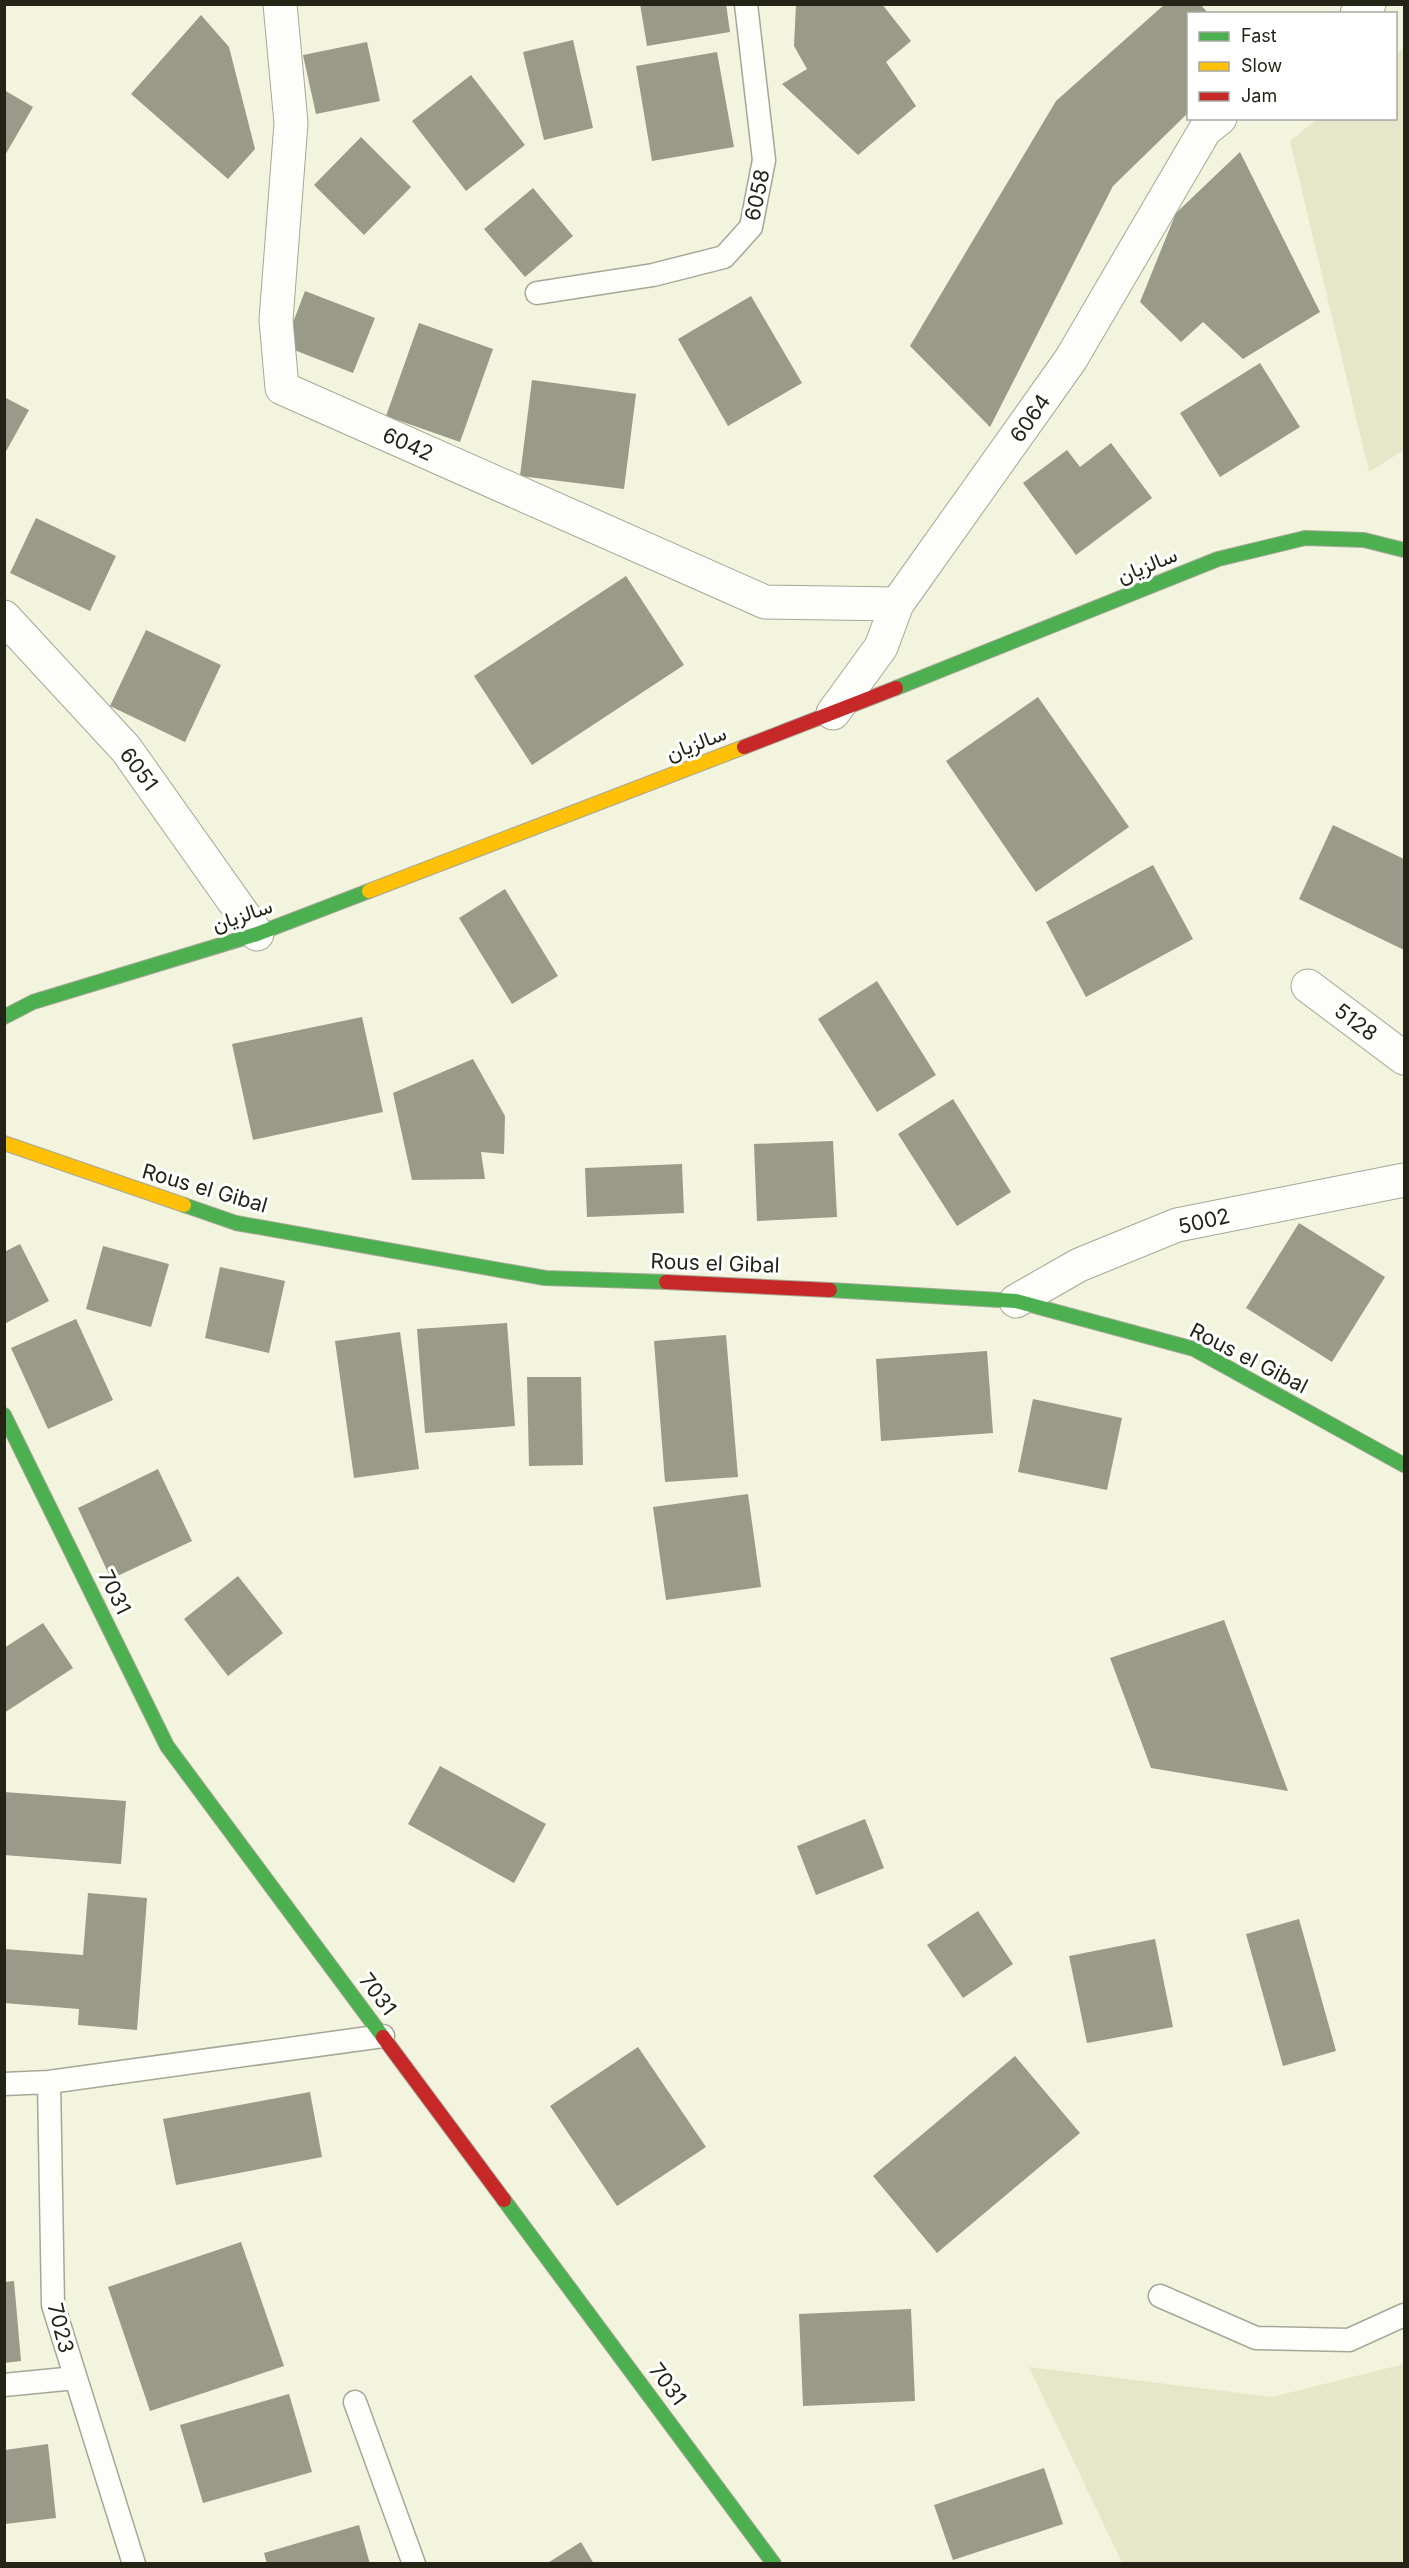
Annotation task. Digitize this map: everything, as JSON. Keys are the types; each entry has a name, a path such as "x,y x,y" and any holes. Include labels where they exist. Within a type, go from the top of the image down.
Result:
{"street":[{"name":"6042","path":"280,4 291,123 276,320 282,388 765,602 897,604"},
{"name":"6064","path":"833,713 881,647 897,604 1071,359 1205,130 1218,120"},
{"name":"سالزيان","path":"4,1017 33,1002 257,934 833,713 1218,559 1305,538 1364,540 1404,550"},
{"name":"6051","path":"4,617 126,749 257,934"},
{"name":"5128","path":"1308,986 1404,1058"},
{"name":"Rous el Gibal","path":"4,1143 236,1223 545,1278 787,1287 1016,1301 1194,1349 1404,1465"},
{"name":"5002","path":"1016,1301 1079,1265 1177,1225 1404,1180"},
{"name":"7031","path":"4,1415 167,1746 774,2564"}],"lane":[{"name":"6058","path":"537,293 654,274 724,257 751,227 764,160 747,4"},
{"path":"4,2084 49,2082 383,2036"},
{"name":"7023","path":"49,2082 53,2305 134,2564"},
{"path":"1160,2296 1256,2338 1349,2340 1404,2315"},
{"path":"4,2385 75,2378"},
{"path":"356,2402 414,2564"}],"green space":[{"path":"1404,47 1404,450 1369,472 1290,141 1316,120 1397,120 1397,53"},
{"path":"1404,2364 1404,2564 1122,2563 1029,2367 1272,2397"}],"building":[{"path":"640,4 726,4 730,32 647,46"},
{"path":"796,4 882,4 911,41 886,62 916,106 858,155 782,84 807,69 794,46"},
{"path":"1165,4 1200,4 1207,12 1187,12 1187,114 1113,186 990,427 910,346 1056,101"},
{"path":"201,15 229,47 255,149 228,179 131,94"},
{"path":"573,40 593,128 544,140 523,52"},
{"path":"367,42 380,101 316,114 303,55"},
{"path":"717,52 734,147 652,161 636,66"},
{"path":"471,75 525,145 466,191 412,121"},
{"path":"4,90 33,107 4,157"},
{"path":"361,137 411,187 364,235 314,185"},
{"path":"1240,152 1320,312 1243,359 1203,322 1181,342 1140,302 1176,213"},
{"path":"533,188 573,236 525,277 484,229"},
{"path":"305,291 375,318 353,373 284,346"},
{"path":"751,296 802,383 728,426 678,339"},
{"path":"419,323 493,349 460,442 386,416"},
{"path":"1260,363 1300,427 1220,477 1180,413"},
{"path":"532,380 636,394 624,489 520,476"},
{"path":"4,397 29,410 4,455"},
{"path":"1111,443 1152,498 1076,555 1023,483 1067,450 1080,467"},
{"path":"36,518 116,556 90,611 10,573"},
{"path":"626,576 684,665 532,765 474,676"},
{"path":"146,630 221,665 185,742 110,706"},
{"path":"1038,697 1129,827 1036,892 946,761"},
{"path":"1333,825 1404,859 1404,950 1299,899"},
{"path":"1153,865 1193,939 1086,997 1046,922"},
{"path":"505,889 558,976 512,1004 459,918"},
{"path":"877,981 936,1075 877,1112 818,1019"},
{"path":"362,1017 383,1112 253,1140 232,1044"},
{"path":"473,1059 505,1116 504,1154 481,1152 485,1179 412,1180 393,1093"},
{"path":"953,1099 1011,1192 957,1226 898,1134"},
{"path":"833,1141 837,1217 757,1221 754,1144"},
{"path":"682,1164 684,1213 587,1217 585,1168"},
{"path":"1299,1223 1385,1277 1332,1362 1246,1308"},
{"path":"20,1244 49,1301 6,1323 4,1252"},
{"path":"103,1246 169,1264 151,1327 86,1309"},
{"path":"220,1267 285,1281 269,1353 205,1338"},
{"path":"76,1319 113,1400 48,1429 11,1348"},
{"path":"507,1323 515,1426 425,1433 417,1329"},
{"path":"400,1332 419,1469 354,1478 335,1341"},
{"path":"726,1335 738,1477 665,1482 654,1341"},
{"path":"987,1351 993,1433 881,1441 876,1359"},
{"path":"527,1377 581,1377 583,1465 529,1466"},
{"path":"1033,1399 1122,1418 1107,1490 1018,1472"},
{"path":"158,1469 192,1541 111,1579 78,1508"},
{"path":"748,1494 761,1587 666,1600 653,1507"},
{"path":"238,1576 283,1633 228,1676 184,1619"},
{"path":"1224,1620 1288,1791 1151,1768 1110,1658"},
{"path":"43,1623 73,1668 4,1713 4,1648"},
{"path":"440,1766 546,1824 514,1883 408,1824"},
{"path":"4,1792 126,1801 121,1864 4,1855"},
{"path":"865,1819 884,1868 816,1895 797,1846"},
{"path":"88,1893 147,1898 137,2030 78,2025 79,2009 4,2003 4,1949 83,1955"},
{"path":"978,1911 1013,1964 963,1998 927,1945"},
{"path":"1299,1919 1336,2051 1283,2066 1246,1934"},
{"path":"1155,1939 1173,2027 1087,2043 1069,1956"},
{"path":"638,2047 706,2147 617,2206 550,2106"},
{"path":"1015,2056 1080,2133 937,2253 873,2176"},
{"path":"310,2092 322,2157 176,2185 163,2119"},
{"path":"241,2242 284,2366 150,2411 108,2287"},
{"path":"14,2281 21,2361 4,2363 4,2282"},
{"path":"911,2309 915,2401 803,2406 799,2314"},
{"path":"289,2394 312,2472 203,2503 180,2425"},
{"path":"48,2444 56,2518 5,2524 5,2450"},
{"path":"1044,2468 1063,2524 953,2560 934,2505"},
{"path":"359,2525 370,2564 267,2564 264,2553"},
{"path":"581,2542 594,2564 546,2564"}],"traffic: fast":[{"path":"896,688 1218,559 1305,538 1364,540 1404,550"},
{"path":"4,1017 33,1002 257,934 369,891"},
{"path":"184,1205 236,1223 545,1278 666,1282"},
{"path":"830,1290 1016,1301 1194,1349 1404,1465"},
{"path":"4,1415 167,1746 383,2037"},
{"path":"504,2200 774,2564"}],"traffic: slow":[{"path":"369,891 744,747"},
{"path":"4,1143 184,1205"}],"traffic: jam":[{"path":"744,747 896,688"},
{"path":"666,1282 830,1290"},
{"path":"383,2037 504,2200"}]}
